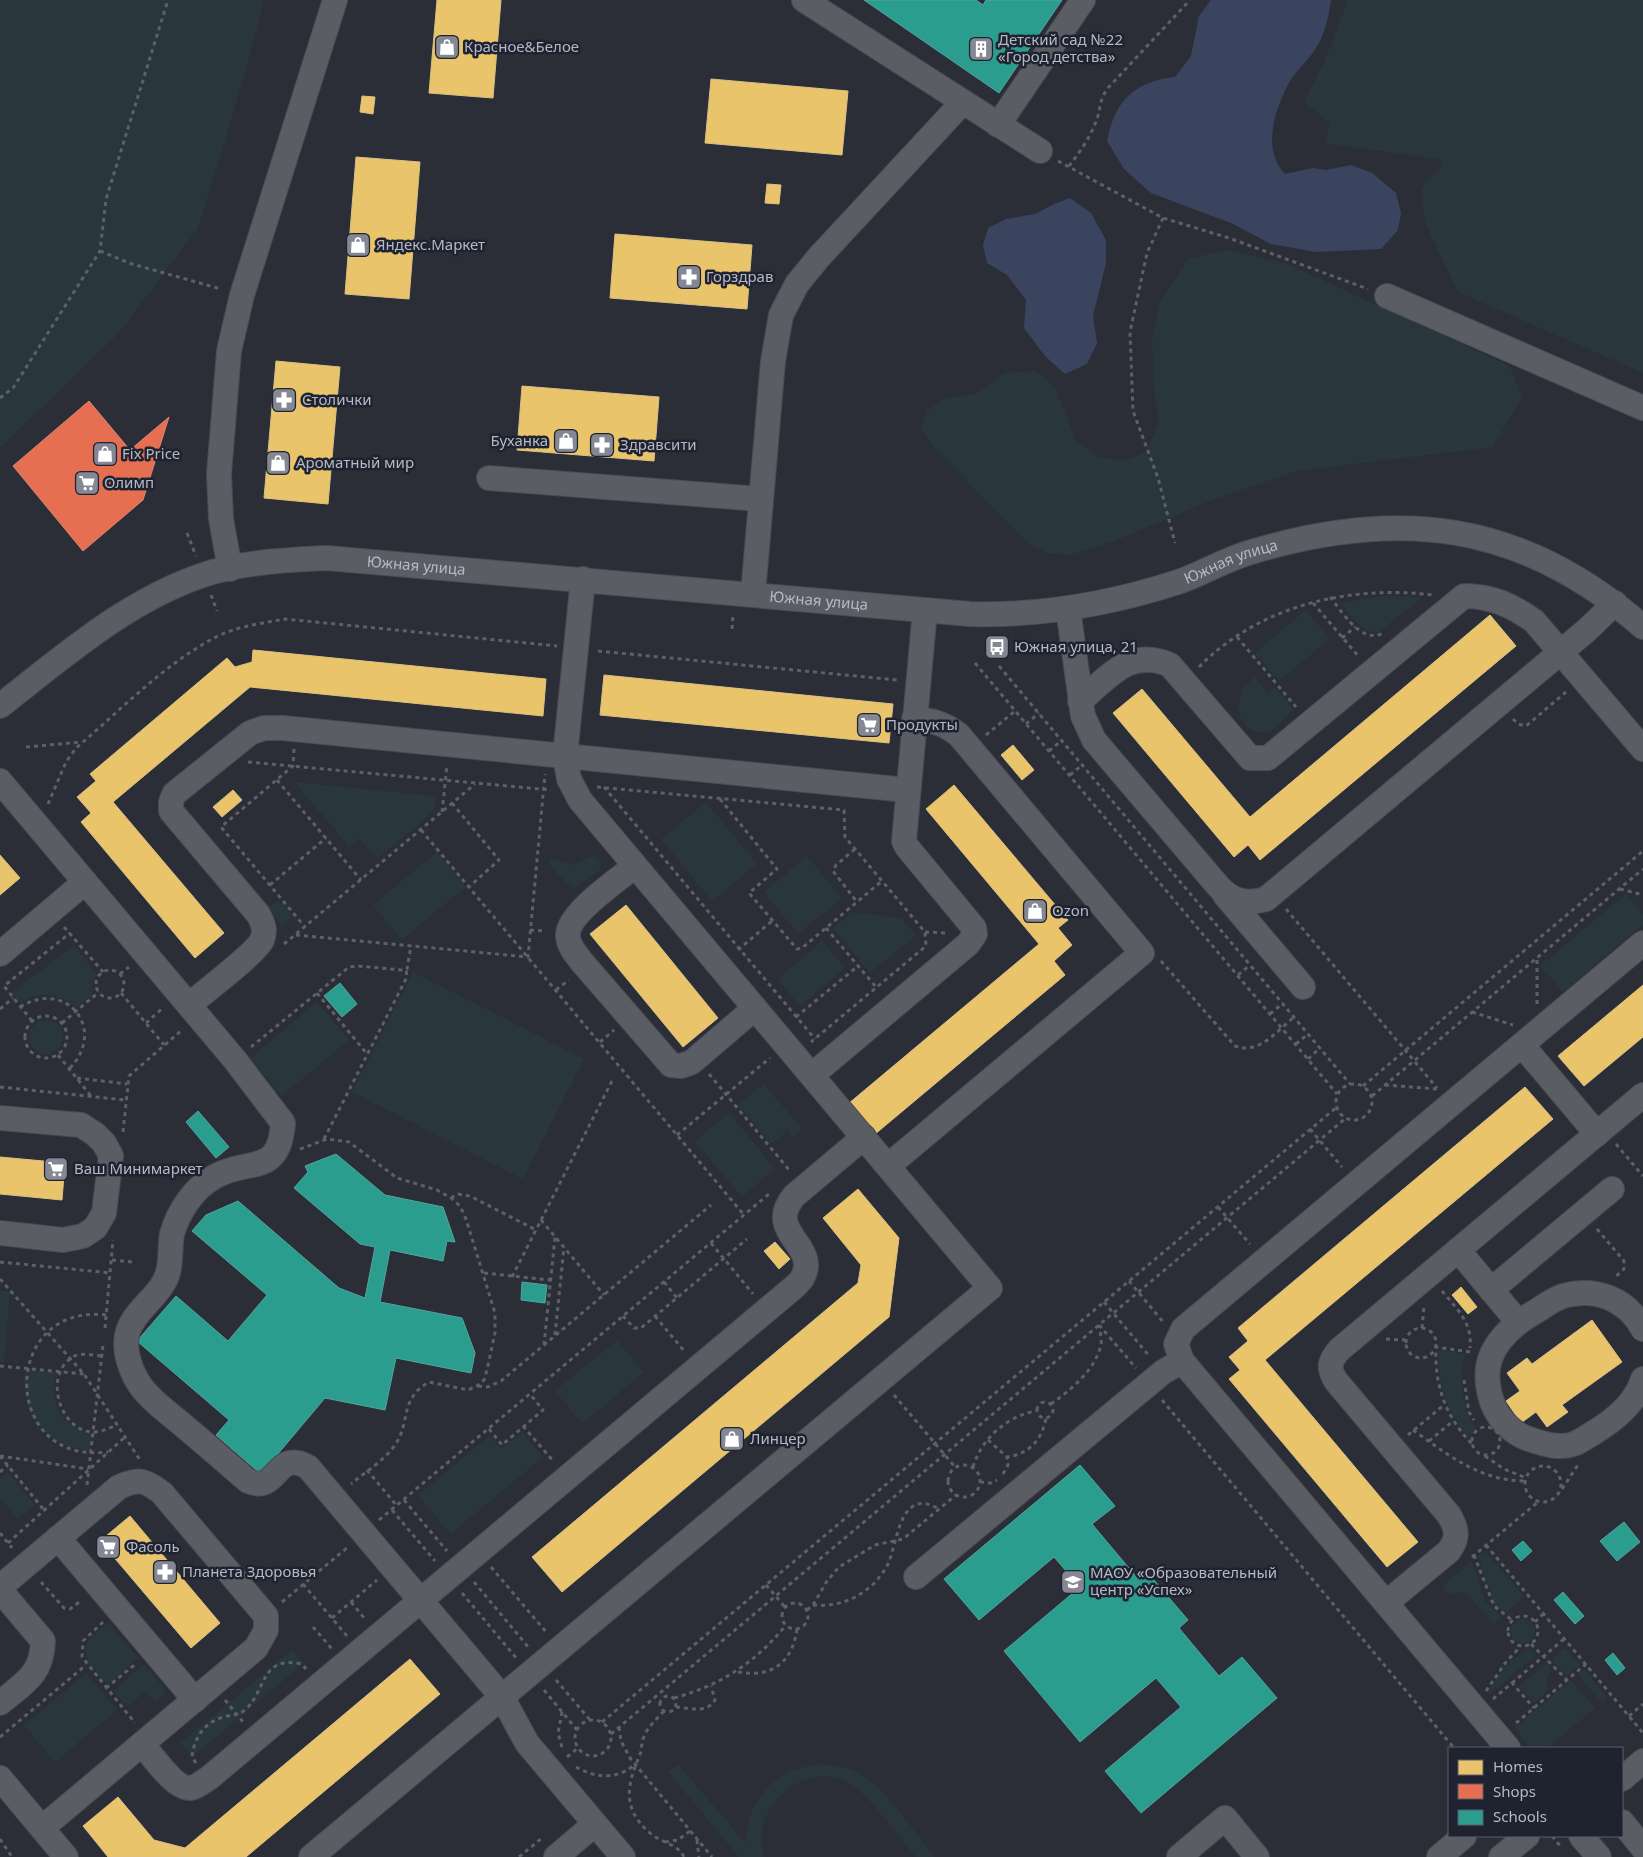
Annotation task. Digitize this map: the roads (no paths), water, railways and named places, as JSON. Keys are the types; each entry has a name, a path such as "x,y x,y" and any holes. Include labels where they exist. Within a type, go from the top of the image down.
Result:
{"street":[{"path":"230,569 221,519 219,474 229,351 242,295 335,0"},
{"path":"804,0 962,103 1040,151"},
{"path":"998,125 1083,0"},
{"path":"753,594 773,361 781,315 796,284 962,103"},
{"path":"1387,296 1643,408"},
{"path":"489,478 760,499"},
{"name":"Южная улица","path":"0,706 115,619 173,588 204,575 230,569 281,561 327,558 925,610 1015,615 1068,609 1106,602 1179,581 1246,554 1303,538 1373,528 1424,527 1477,537 1521,550 1570,573 1615,602 1643,627"},
{"path":"311,1857 990,1288 580,800 569,779 565,756 582,579"},
{"path":"1080,701 1118,669 1138,658 1156,659 1170,665 1250,758 1258,760 1275,755 1457,601 1464,596 1481,596 1514,607 1534,621 1643,749"},
{"path":"1218,886 1227,896 1239,902 1253,903 1266,900 1561,651 1615,602"},
{"path":"1068,609 1080,701 1083,716 1094,740 1303,987"},
{"path":"812,1075 968,944 975,934 974,928 907,847 903,833 925,610"},
{"path":"888,1166 1142,953 970,748 946,725 930,720 914,719"},
{"path":"193,1011 256,948 264,934 263,924 258,914 172,811 170,802 174,794 240,739 264,728 283,728 908,790"},
{"path":"1,786 85,882 235,1060 283,1123 282,1141 265,1162 215,1176 202,1186 186,1204 172,1235 167,1276 130,1326 126,1339 128,1358 138,1381 152,1398 248,1481 257,1485 264,1484 282,1466 291,1462 300,1463 308,1467 502,1697 527,1743 623,1857"},
{"path":"635,866 577,914 569,926 568,937 572,950 671,1065 681,1066 696,1058 755,1008"},
{"path":"0,954 85,882"},
{"path":"916,1577 1163,1372 1180,1350 1183,1329 1356,1184 1444,1097 1529,1039 1643,943"},
{"path":"1529,1039 1600,1131"},
{"path":"1386,1603 1449,1551 1456,1542 1457,1529 1449,1515 1336,1381 1330,1371 1330,1360 1339,1350 1643,1095"},
{"path":"0,1118 81,1125 95,1134 104,1143 111,1156 104,1213 94,1228 82,1236 64,1240 0,1233"},
{"path":"145,1741 173,1780 185,1787 193,1788 209,1778 698,1368 793,1288 803,1276 806,1264 802,1251 784,1220 785,1207 804,1187 864,1137"},
{"path":"1491,1290 1612,1189"},
{"path":"1458,1250 1518,1322"},
{"path":"1643,1329 1637,1319 1623,1305 1596,1293 1562,1296 1518,1322 1490,1359 1488,1392 1498,1414 1517,1434 1548,1446 1575,1444 1604,1427 1632,1402 1643,1379"},
{"path":"1180,1350 1503,1743"},
{"path":"0,1704 36,1672 42,1657 43,1641 0,1588 119,1487 134,1481 148,1482 162,1493 266,1616 266,1630 261,1641 42,1828"},
{"path":"58,1538 152,1650 203,1692"},
{"path":"1623,1778 1643,1762"},
{"path":"0,1778 66,1857"},
{"path":"1179,1857 1225,1818 1257,1857"},
{"path":"1623,1823 1643,1848"},
{"path":"556,1857 595,1824"},
{"path":"1439,1857 1463,1837"},
{"path":"1502,1857 1526,1837"},
{"path":"1582,1837 1599,1857"}],"water":[{"path":"1211,0 1331,0 1322,36 1313,52 1290,81 1275,116 1272,141 1274,153 1278,164 1285,174 1313,168 1326,170 1351,165 1372,173 1396,193 1401,213 1398,230 1381,249 1316,252 1271,244 1231,223 1151,193 1124,169 1107,141 1115,115 1121,104 1137,89 1148,83 1175,77 1191,56 1199,16"},
{"path":"1070,198 1091,213 1106,240 1106,263 1093,316 1097,343 1087,364 1065,374 1045,356 1024,328 1026,300 1007,275 987,263 983,245 988,228 1006,219 1035,214"}],"place":[{"name":"Красное&Белое","path":"447,47"},
{"name":"Детский сад №22 «Город детства»","path":"981,49"},
{"name":"Яндекс.Маркет","path":"358,245"},
{"name":"Горздрав","path":"689,277"},
{"name":"Столички","path":"284,400"},
{"name":"Буханка","path":"566,441"},
{"name":"Здравсити","path":"602,445"},
{"name":"Fix Price","path":"105,454"},
{"name":"Ароматный мир","path":"278,463"},
{"name":"Олимп","path":"87,483"},
{"name":"Южная улица, 21","path":"997,647"},
{"name":"Продукты","path":"869,725"},
{"name":"Ozon","path":"1035,911"},
{"name":"Ваш Минимаркет","path":"56,1169"},
{"name":"Линцер","path":"732,1439"},
{"name":"Фасоль","path":"108,1547"},
{"name":"Планета Здоровья","path":"165,1572"},
{"name":"МАОУ «Образовательный центр «Успех»","path":"1073,1582"}]}
